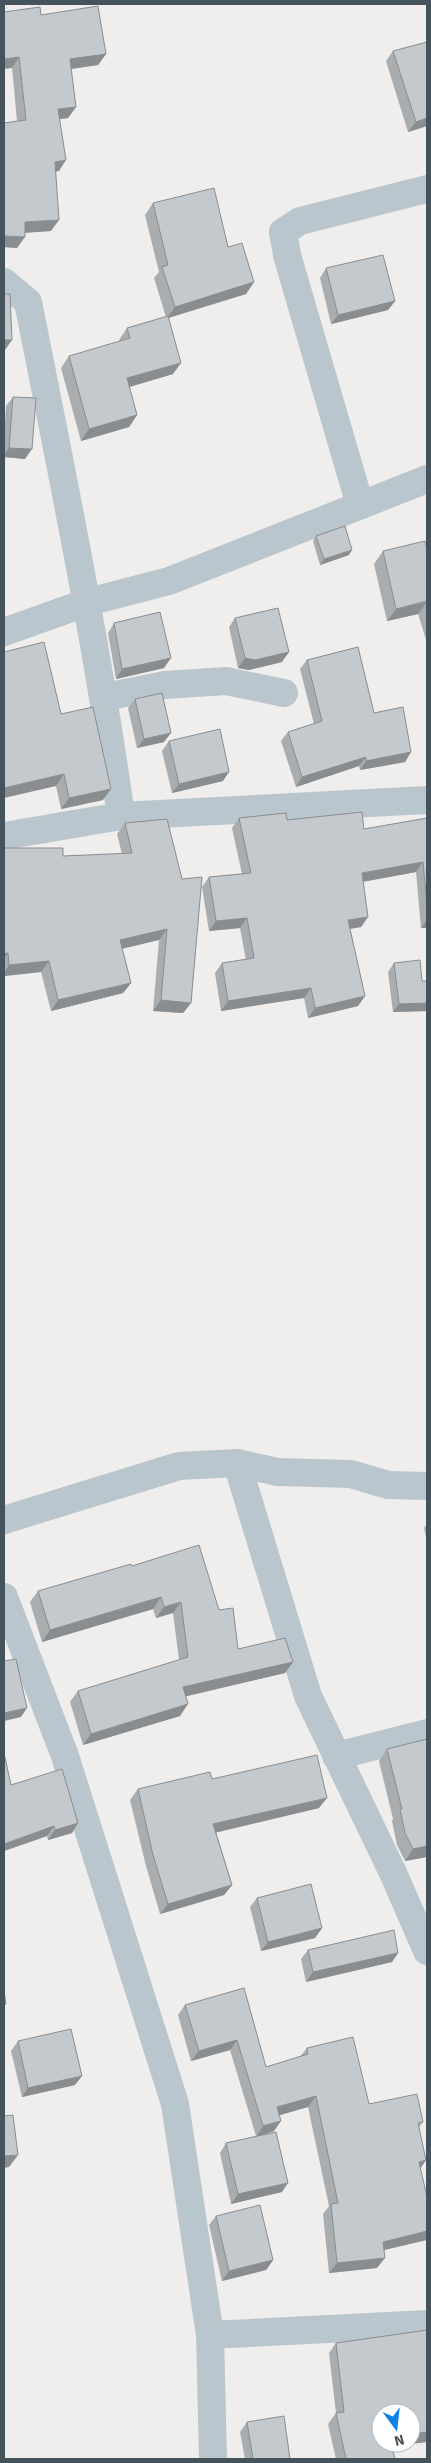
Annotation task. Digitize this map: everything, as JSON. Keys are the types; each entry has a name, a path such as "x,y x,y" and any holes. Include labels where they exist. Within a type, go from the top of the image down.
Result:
{"street":[{"path":"360,505 283,232 300,221 427,189"},
{"path":"4,282 28,302 88,602 105,697 121,816"},
{"path":"4,632 88,602 169,581 427,479"},
{"path":"105,697 165,685 226,681 284,693"},
{"path":"4,836 121,816 427,800"},
{"path":"237,1463 308,1696 394,1875 427,1950"},
{"path":"4,1520 179,1466 237,1463 278,1472 351,1474 388,1485 427,1486"},
{"path":"4,1597 64,1756 175,2104 210,2335 213,2459"},
{"path":"336,1756 427,1733"},
{"path":"210,2335 427,2324"}],"building":[{"path":"98,6 106,54 70,59 76,107 58,109 66,160 55,162 59,220 25,222 25,237 4,236 4,123 26,120 19,57 4,59 4,12 40,7 41,15"},
{"path":"427,42 427,118 416,122 393,51"},
{"path":"214,188 228,247 242,243 254,282 175,307 162,267 168,265 153,203"},
{"path":"383,255 395,301 338,315 326,268"},
{"path":"4,294 10,294 12,340 4,340"},
{"path":"168,316 181,363 127,378 137,415 89,429 69,356 130,338 127,328"},
{"path":"13,397 36,398 32,449 9,448"},
{"path":"345,526 352,550 324,559 316,536"},
{"path":"425,541 427,550 427,601 396,609 383,551"},
{"path":"278,608 289,652 255,660 245,658 235,618"},
{"path":"160,612 171,658 122,669 114,623"},
{"path":"44,642 61,714 93,707 111,789 69,798 64,774 4,788 4,652"},
{"path":"358,647 374,713 403,707 411,752 366,761 366,757 302,777 288,732 322,721 307,660"},
{"path":"162,693 171,733 144,739 135,699"},
{"path":"220,729 229,772 179,784 169,741"},
{"path":"362,812 364,829 427,818 427,906 423,862 362,873 368,917 348,920 365,996 315,1008 311,988 228,1001 222,963 254,958 247,918 216,921 209,877 251,873 239,818 286,813 287,820"},
{"path":"167,819 182,879 202,877 191,1003 161,1000 167,929 120,940 131,983 58,1000 49,961 9,965 8,953 4,954 4,848 63,848 63,856 132,853 125,823"},
{"path":"420,960 422,981 427,981 427,1003 399,1004 394,963"},
{"path":"199,1545 219,1610 233,1608 238,1649 285,1638 293,1662 183,1687 188,1704 91,1734 78,1691 188,1657 181,1602 164,1607 161,1597 50,1630 38,1591 131,1564 132,1566"},
{"path":"16,1659 27,1708 4,1713 4,1661"},
{"path":"427,1739 427,1846 413,1849 405,1833 400,1809 402,1809 387,1749"},
{"path":"4,1753 11,1785 62,1769 78,1823 55,1830 54,1826 4,1844"},
{"path":"317,1755 327,1798 213,1824 232,1885 168,1904 153,1855 138,1789 210,1772 212,1779"},
{"path":"311,1884 322,1928 268,1942 257,1898"},
{"path":"394,1930 398,1953 313,1972 308,1950"},
{"path":"244,1988 266,2067 308,2054 307,2048 353,2037 369,2104 417,2094 423,2122 418,2123 426,2160 419,2162 427,2197 427,2231 383,2242 385,2258 337,2263 331,2204 338,2203 316,2096 277,2107 281,2121 263,2126 237,2040 199,2051 185,2005"},
{"path":"71,2029 82,2076 28,2088 18,2041"},
{"path":"13,2115 18,2155 4,2156 4,2116"},
{"path":"276,2132 288,2183 238,2194 226,2143"},
{"path":"260,2205 273,2260 229,2271 216,2216"},
{"path":"427,2330 427,2432 421,2433 421,2403 371,2403 371,2453 394,2453 395,2459 346,2459 336,2413 344,2412 336,2343"},
{"path":"284,2416 290,2459 253,2459 247,2422"}]}
